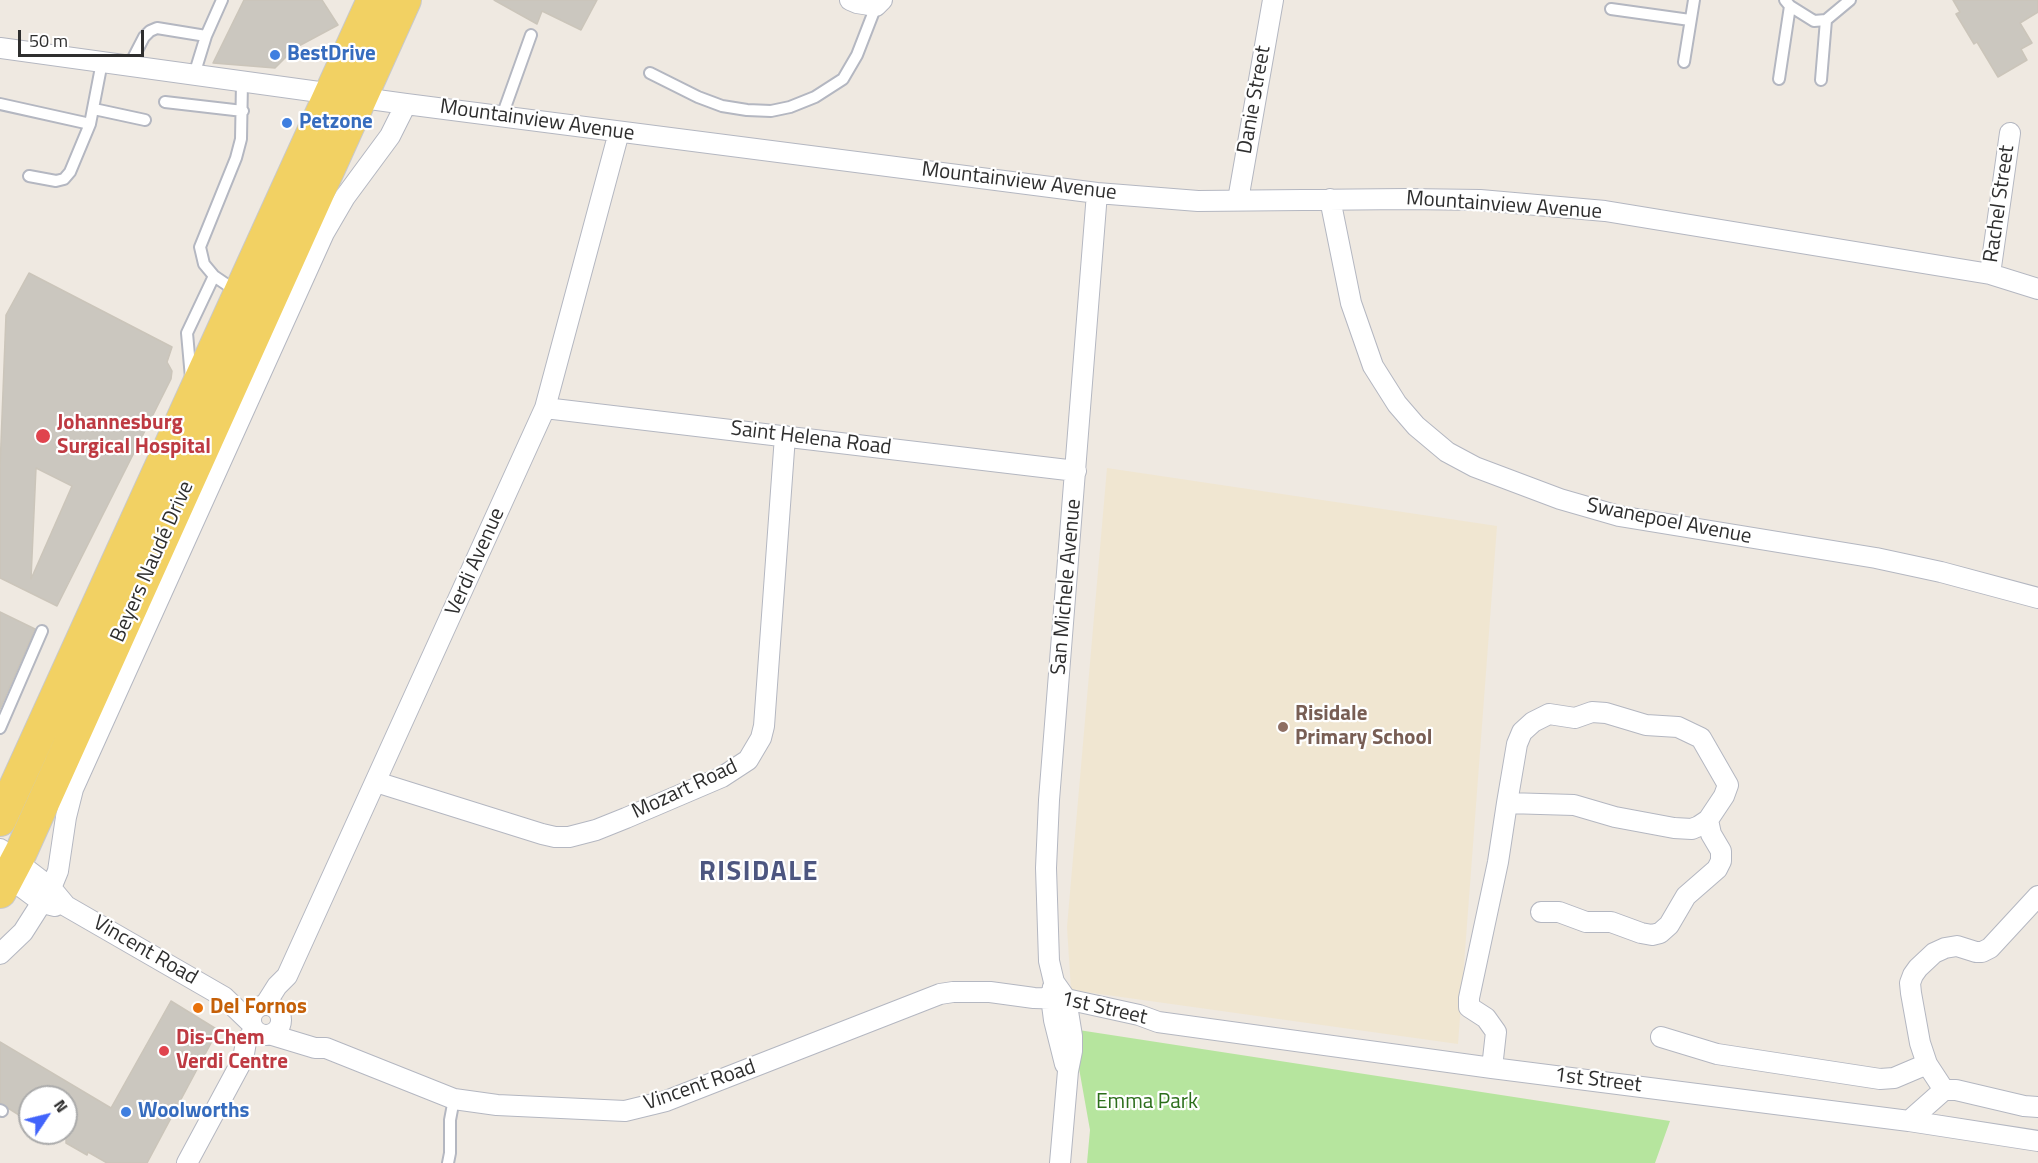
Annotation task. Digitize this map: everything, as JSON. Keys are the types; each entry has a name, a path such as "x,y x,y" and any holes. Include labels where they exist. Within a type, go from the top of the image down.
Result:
{"main road":[{"name":"Beyers Naudé Drive","path":"0,820 193,394 226,285 322,113 329,93 373,0"},
{"name":"Beyers Naudé Drive","path":"5,870 405,0"}],"street":[{"name":"Danie Street","path":"1238,200 1273,0"},
{"name":"Mountainview Avenue","path":"0,48 406,104 445,102 502,116 1097,193 1180,200 1480,200 1605,211 1990,274 2038,289"},
{"name":"Beyers Naudé Drive","path":"0,954 23,932 47,896 58,871 69,800 324,233 345,197 390,136 406,104"},
{"name":"Verdi Avenue","path":"187,1163 243,1059 255,1050 277,986 287,976 545,408 619,132"},
{"name":"Rachel Street","path":"1990,274 2010,134"},
{"name":"San Michele Avenue","path":"1060,1163 1068,1071 1056,1031 1048,961 1046,868 1048,800 1097,193"},
{"name":"Swanepoel Avenue","path":"1330,199 1351,303 1373,366 1397,404 1416,426 1447,452 1475,467 1549,495 1619,516 1876,558 1941,572 2038,598"},
{"name":"Saint Helena Road","path":"545,408 1076,471"},
{"name":"Mozart Road","path":"376,782 542,834 569,837 596,830 722,777 748,760 761,738 764,726 785,436"},
{"path":"1492,1068 1496,1032 1486,1018 1474,1012 1469,1005 1498,862 1507,803 1517,744 1527,726 1549,714 1569,718 1599,712 1646,725 1678,727 1701,738 1728,785 1724,796 1708,819 1699,826 1682,829 1616,817 1574,805 1507,803"},
{"path":"1541,912 1559,912 1586,922 1611,922 1652,935 1660,933 1669,925 1686,896 1718,869 1721,851 1711,834 1708,819"},
{"path":"5,870 47,896"},
{"name":"Vincent Road","path":"47,896 315,1048 326,1048 454,1099 497,1105 626,1111 666,1101 940,994 990,992 1054,1000"},
{"path":"1944,1090 1927,1064 1920,1043 1910,984 1918,968 1934,953 1945,948 1957,946 1982,952 1990,948 2038,896"},
{"name":"1st Street","path":"1054,1000 1139,1015 1158,1022 1492,1068 1909,1121 2038,1141"},
{"path":"1661,1037 1717,1054 1880,1080 1894,1078 1927,1064"},
{"path":"1909,1121 1944,1090 1956,1090 2024,1106 2038,1107"}],"lane":[{"path":"194,75 206,36 222,0"},
{"path":"1684,62 1694,0"},
{"path":"1779,79 1788,3 1814,21 1826,20 1850,0"},
{"path":"650,73 698,97 722,106 771,111 790,107 815,97 843,79 857,55 866,2"},
{"path":"1611,9 1690,20"},
{"path":"1821,80 1826,20"},
{"path":"129,66 144,37 157,28 206,36"},
{"path":"502,116 531,35"},
{"path":"29,176 56,181 64,179 70,172 90,124 102,62"},
{"path":"226,285 204,264 200,247 236,158 241,139 242,82"},
{"path":"165,102 243,111"},
{"path":"0,104 90,124"},
{"path":"94,109 146,120"},
{"path":"0,728 42,631"},
{"path":"448,1163 450,1120 454,1099"}],"shaded area":[{"name":"Risidale Primary School","path":"1107,468 1497,526 1458,1044 1071,990 1067,927"}],"green space":[{"name":"Emma Park","path":"1072,1029 1670,1121 1655,1163 1087,1163 1090,1130"}],"building":[{"path":"244,0 322,0 338,25 295,48 275,68 213,63"},
{"path":"494,0 597,0 581,30 542,11 537,24"},
{"path":"1953,0 2038,0 2038,12 2020,23 2032,43 2021,49 2027,60 1998,77 1977,42 1974,44 1956,14 1960,12"},
{"name":"Johannesburg Surgical Hospital","path":"29,273 172,347 167,362 172,371 171,379 57,606 0,578 0,468 6,315","holes":["36,468 72,486 31,579"]},
{"path":"0,612 35,629 0,709"},
{"path":"171,1001 218,1030 147,1163 107,1163 70,1145 78,1145 78,1088 111,1108"},
{"path":"0,1042 72,1085 18,1085 18,1114 0,1103"}],"place":[{"name":"BestDrive","path":"275,55"},
{"name":"Petzone","path":"287,123"},
{"name":"Johannesburg Surgical Hospital","path":"43,436"},
{"name":"Risidale Primary School","path":"1283,727"},
{"name":"Del Fornos","path":"198,1008"},
{"name":"Dis-Chem Verdi Centre","path":"164,1051"},
{"name":"Woolworths","path":"126,1112"}],"district":[{"name":"RISIDALE","path":"759,873"}]}
